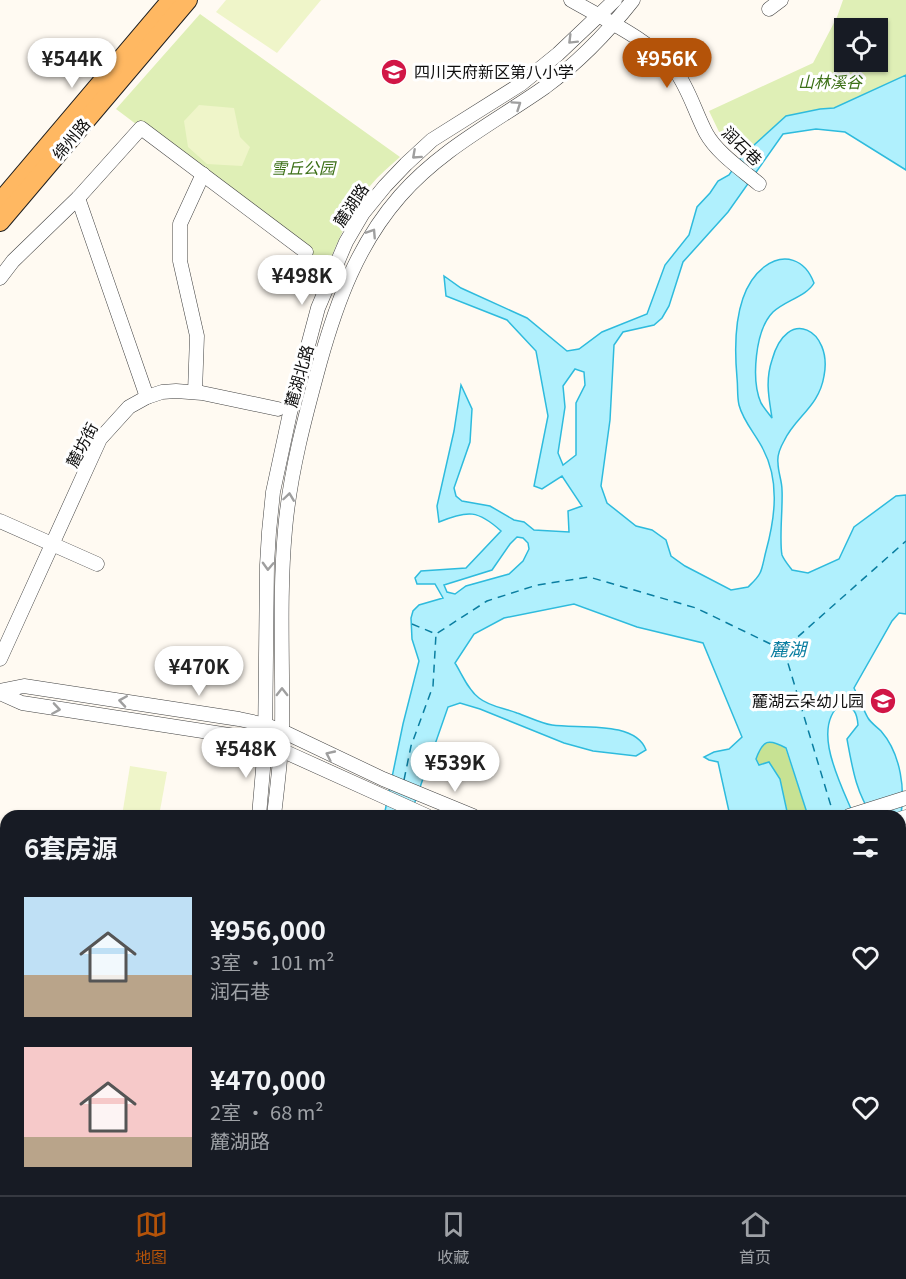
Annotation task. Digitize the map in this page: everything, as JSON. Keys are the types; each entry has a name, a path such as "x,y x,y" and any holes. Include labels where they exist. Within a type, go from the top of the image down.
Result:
{"main road":[{"name":"绵州路","path":"0,202 171,0"},
{"name":"绵州路","path":"0,222 188,0"}],"street":[{"name":"润石巷","path":"571,0 656,52 675,71 707,135 719,149 759,184"},
{"name":"麓湖路","path":"260,810 266,725 269,532 273,492 287,427 318,308 346,242 384,186 432,140 521,84 558,54 615,0"},
{"name":"麓湖北路","path":"275,810 282,731 285,532 289,493 308,404 335,309 363,247 401,194 444,154 546,86 597,42 633,0"},
{"path":"769,9 781,0"},
{"path":"0,278 13,261 78,198 141,128 306,252"},
{"path":"195,392 197,336 180,261 180,224 203,174"},
{"path":"78,198 147,397"},
{"name":"麓坊街","path":"0,660 100,439 129,407 162,392 195,392 278,410"},
{"path":"294,400 308,404"},
{"path":"287,427 302,430"},
{"path":"0,521 97,564"},
{"path":"0,692 24,686 266,725 383,779 457,810"},
{"path":"0,692 22,703 236,736 281,750 413,810"},
{"path":"868,810 906,798"}],"green space":[{"path":"226,0 321,0 277,53 216,12"},
{"name":"山林溪谷","path":"843,0 906,0 906,75 834,108 786,116 743,155 721,136 709,111 813,63 834,23 834,72 888,72 888,18 836,18"},
{"name":"雪丘公园","path":"200,14 400,157 377,178 363,195 327,268 116,109"},
{"path":"199,105 234,108 240,137 250,147 242,166 207,164 188,147 184,121"},
{"path":"773,741 785,747 806,810 787,810 785,801 756,759 766,743"},
{"path":"130,766 167,772 160,810 123,810"}],"water":[{"name":"麓湖","path":"906,75 906,170 845,132 816,129 783,134 728,212 683,262 669,306 662,318 654,325 623,332 614,345 610,420 601,486 607,503 636,526 652,530 666,540 671,556 685,566 731,590 748,587 754,581 761,571 769,538 774,487 768,461 743,417 739,405 736,350 738,319 746,290 764,267 772,262 786,259 793,260 805,268 814,283 811,288 773,312 762,331 756,356 758,393 761,403 772,418 768,389 770,368 779,343 788,333 797,329 807,330 822,346 825,360 824,376 817,396 794,425 778,455 782,490 782,555 792,570 808,573 839,559 854,527 896,496 906,495 906,614 899,613 892,621 854,688 868,718 888,740 893,751 902,785 902,810 869,810 867,807 856,779 847,739 858,725 857,717 852,709 842,703 833,714 828,727 828,741 836,773 851,810 806,810 786,748 770,742 761,748 756,759 759,765 769,762 780,779 787,810 729,810 718,762 704,757 729,749 742,737 703,643 637,627 574,604 504,618 474,634 455,663 472,691 488,703 552,725 618,730 640,740 646,750 636,756 593,751 564,743 460,703 448,707 412,810 385,810 419,661 412,639 411,618 413,611 419,605 443,598 435,584 417,584 415,578 421,571 466,568 501,531 486,519 472,514 458,515 439,522 437,506 454,431 461,385 472,409 470,442 454,488 456,496 462,501 490,506 514,520 524,522 534,530 569,532 568,511 582,506 562,476 542,489 534,486 548,416 536,351 507,320 446,296 444,276 461,288 527,318 567,351 579,349 602,332 647,314 665,265 689,235 697,207 718,181 729,175 743,155 786,116 834,108","holes":["575,369 584,372 585,385 576,403 576,455 563,465 558,453 565,407 563,386","517,537 523,538 528,543 529,549 523,561 509,574 466,586 455,594 447,592 444,585 492,570 510,544"]}],"ferry route":[{"path":"412,624 436,634 487,601 537,585 589,577 696,608 783,650 906,541"},
{"path":"404,780 411,746 433,686 436,634"},
{"path":"784,650 832,810"}],"place":[{"name":"四川天府新区第八小学","path":"394,72"},
{"name":"麓湖云朵幼儿园","path":"883,701"}]}
